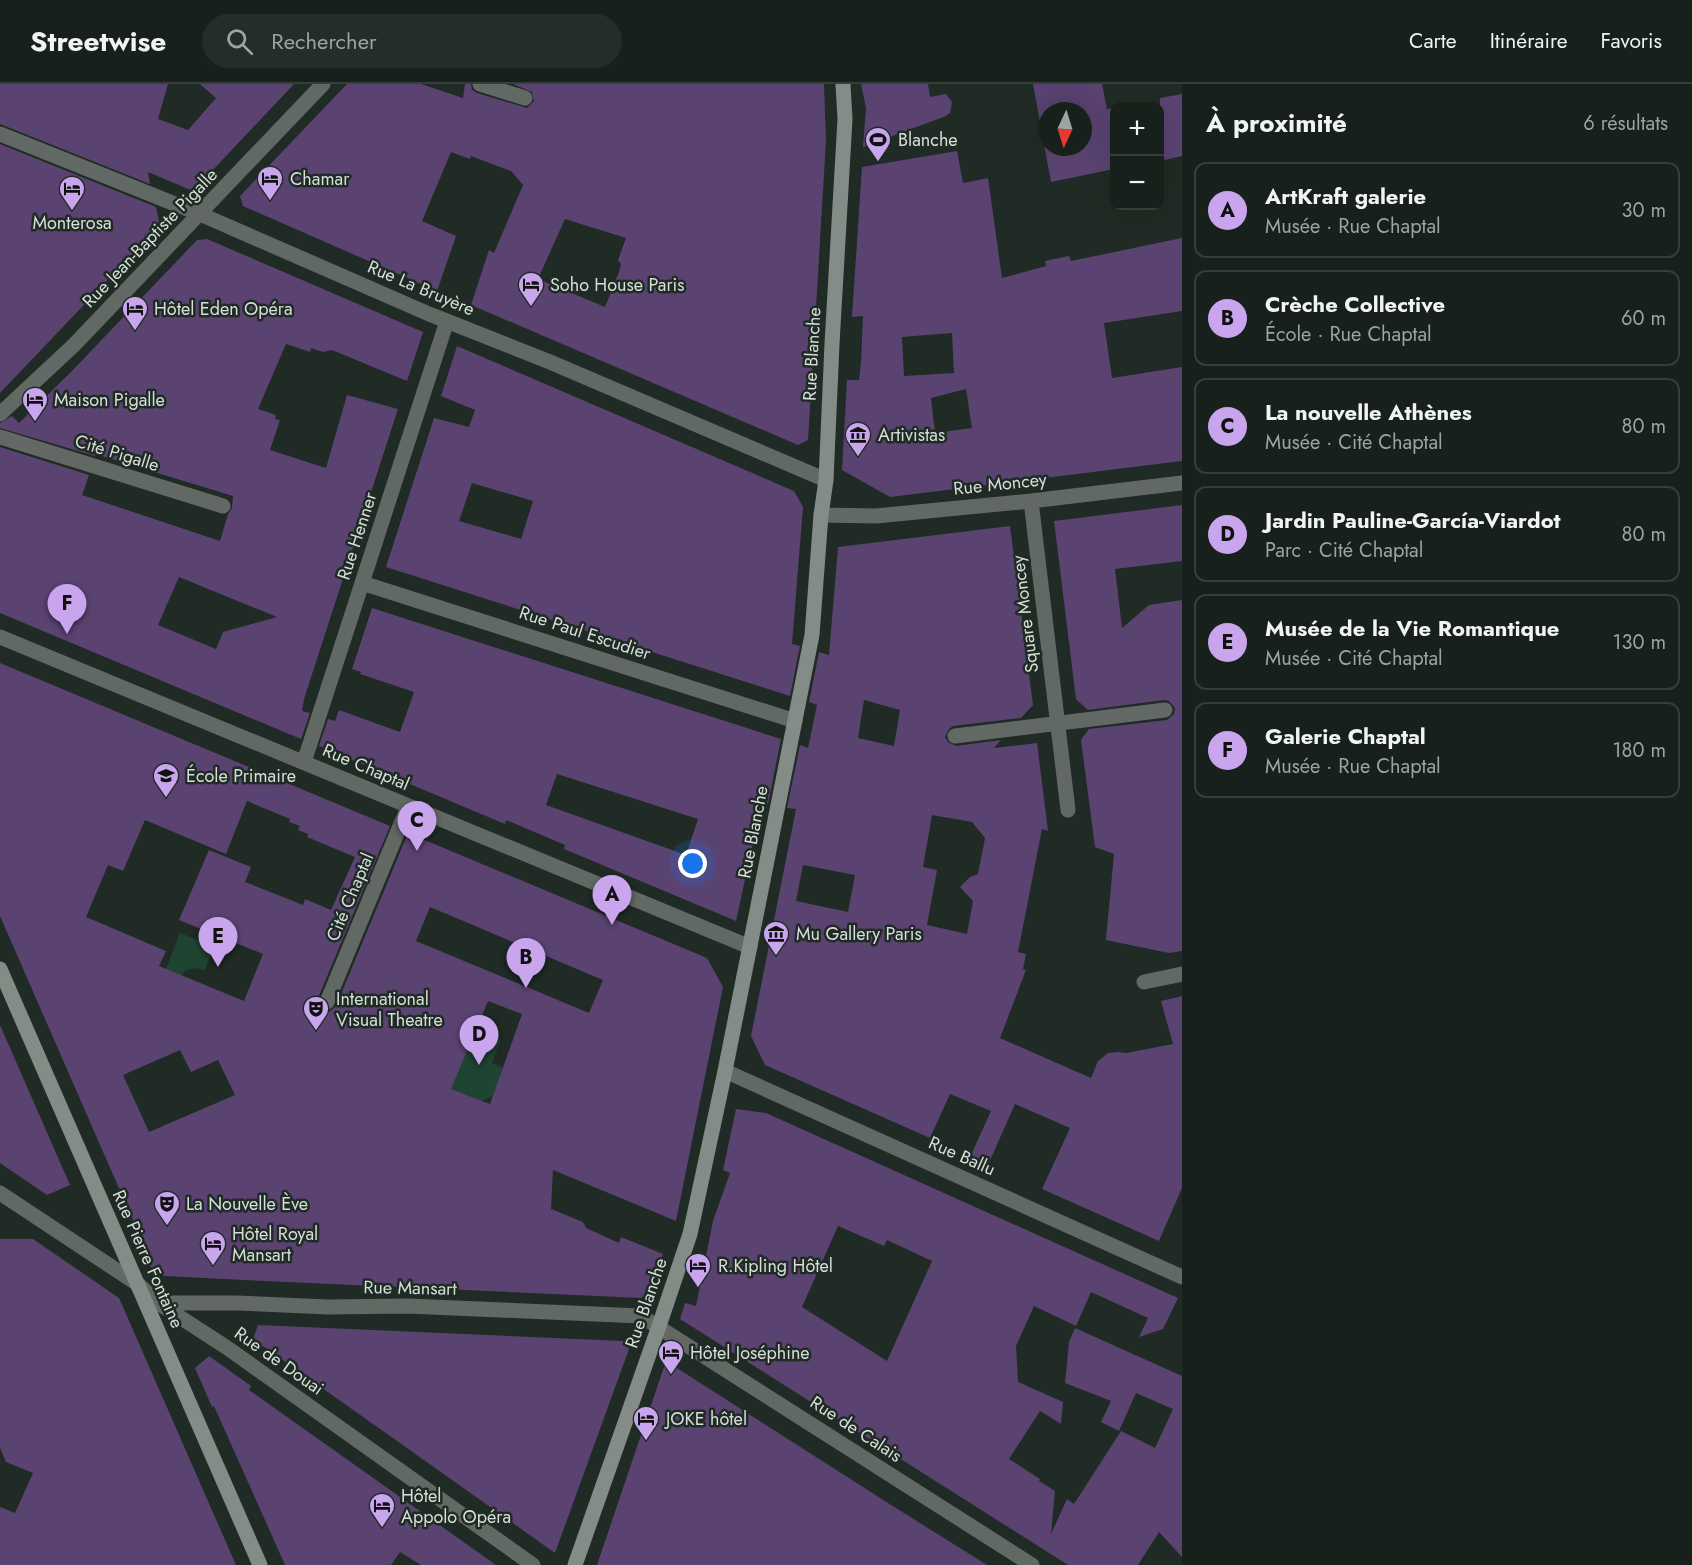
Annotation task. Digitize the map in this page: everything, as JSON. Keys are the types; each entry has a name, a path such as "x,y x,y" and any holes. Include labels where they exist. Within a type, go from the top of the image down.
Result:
{"street":[{"name":"Rue Jean-Baptiste Pigalle","path":"0,414 74,345 323,84"},
{"path":"480,84 525,98"},
{"name":"Rue Blanche","path":"575,1565 690,1234 812,636 821,515 826,480 845,119 843,84"},
{"name":"Rue La Bruyère","path":"0,134 200,214 447,321 550,362 826,480"},
{"name":"Rue Henner","path":"304,762 447,321"},
{"name":"Cité Pigalle","path":"0,437 223,506"},
{"name":"Rue Moncey","path":"821,515 876,516 1182,483"},
{"name":"Square Moncey","path":"1030,501 1068,810"},
{"name":"Rue Paul Escudier","path":"362,583 795,721"},
{"name":"Rue Chaptal","path":"0,637 750,947"},
{"path":"955,736 1165,710"},
{"name":"Cité Chaptal","path":"327,1002 408,807"},
{"name":"Rue Pierre Fontaine","path":"0,969 260,1565"},
{"path":"1144,982 1182,974"},
{"name":"Rue Ballu","path":"725,1071 1182,1277"},
{"name":"Rue de Douai","path":"0,1193 139,1286 158,1303 226,1347 533,1565"},
{"name":"Rue Mansart","path":"158,1303 237,1303 328,1307 408,1306 606,1314 641,1316 659,1326"},
{"name":"Rue de Calais","path":"659,1326 1032,1565"}],"green space":[{"path":"180,933 214,946 205,970 185,971 178,982 163,976"},
{"path":"476,1028 501,1039 492,1063 503,1068 493,1096 482,1101 451,1089"}],"building":[{"path":"0,84 168,84 158,119 188,130 216,98 200,84 294,84 193,191 148,172 150,184 0,124"},
{"path":"347,84 421,84 463,98 465,84 471,84 472,90 477,93 527,108 534,101 532,92 513,84 824,84 826,141 808,440 798,445 471,305 489,250 494,253 523,185 511,171 471,156 470,159 451,152 422,221 456,236 437,291 243,206 240,196","holes":["565,219 626,238 618,260 621,264 619,272 605,307 538,279"]},
{"path":"861,84 928,84 930,97 946,94 952,102 950,113 863,147 866,108"},
{"path":"1033,84 1102,84 1107,109 1110,109 1110,170 1051,182 1046,156 1092,156 1092,102 1038,102 1038,111"},
{"path":"1182,94 1182,156 1164,160 1164,102 1160,102 1160,98"},
{"path":"0,144 156,207 160,225 0,393"},
{"path":"957,151 963,183 988,178 1002,278 1046,266 1045,261 1069,256 1071,261 1182,238 1182,311 1104,323 1112,378 1182,367 1182,461 890,497 842,470 847,380 859,380 861,362 863,316 852,317 862,167","holes":["952,333 954,373 904,376 902,337","966,389 972,428 935,433 931,398"]},
{"path":"207,239 423,332 407,381 332,350 323,352 311,348 310,352 286,344 258,409 276,415 275,419 280,420 270,450 326,468 347,395 398,409 304,699 302,711 310,713 301,739 0,613 0,447 89,475 82,495 220,541 232,508 233,496 0,428 0,423 12,416 19,423 197,240","holes":["179,577 277,617 223,632 216,649 158,625"]},
{"path":"457,346 794,491 803,507 792,644 800,646 790,696 386,567 434,418 469,427 475,410 441,396","holes":["472,483 533,501 521,539 459,521"]},
{"path":"1182,505 1182,561 1115,569 1122,628 1149,605 1182,600 1182,951 1169,953 1106,940 1114,854 1095,847 1081,740 1089,729 1167,720 1174,714 1175,708 1169,701 1164,700 1088,710 1076,699 1054,521"},
{"path":"1010,526 1033,705 1021,718 953,726 945,737 948,742 956,746 1001,740 994,748 1037,743 1048,831 1042,829 1018,952 1026,954 1023,969 1026,970 1000,1038 1091,1078 1098,1061 1108,1053 1126,1053 1173,1044 1161,1001 1182,996 1182,1188 1159,1241 1042,1189 1070,1128 1015,1104 988,1165 970,1157 991,1111 950,1094 930,1138 765,1065 751,1036 796,809 787,808 800,745 808,748 817,705 809,702 819,652 829,655 838,547","holes":["864,700 900,710 894,746 858,738","932,815 972,822 985,838 978,874 970,877 960,887 973,901 967,934 927,925 937,870 923,867","803,865 855,875 848,912 796,901"]},
{"path":"372,608 781,739 768,804 762,802 736,921 564,849 565,845 506,820 505,824 319,746 328,719 335,721 339,710 400,732 414,692 360,674 361,672 352,669","holes":["557,774 698,819 686,855 546,805"]},
{"path":"0,663 390,826 318,998 317,1004 323,1011 329,1012 336,1006 408,833 707,958 723,987 676,1221 553,1170 551,1209 583,1222 586,1228 619,1243 621,1237 663,1254 650,1292 641,1298 164,1276 151,1268 142,1248 142,1241 0,916","holes":["247,801 290,819 289,822 300,826 298,830 308,834 307,837 355,857 331,910 305,899 303,905 245,882 251,867 209,850 179,920 263,954 244,1001 159,966 166,951 86,917 108,865 123,871 145,820 226,854","430,907 603,980 589,1013 416,941","488,1001 522,1014 490,1104 451,1089","180,1050 191,1072 218,1060 235,1095 149,1132 123,1075"]},
{"path":"0,1025 70,1185 47,1195 0,1163"},
{"path":"736,1109 766,1113 1178,1298 1163,1329 1139,1337 1148,1318 1091,1292 1076,1326 1034,1306 1016,1346 1018,1382 1063,1402 1061,1424 1040,1411 1009,1459 1055,1491 1051,1534 1067,1499 1074,1504 1121,1431 1155,1448 1173,1409 1136,1393 1119,1431 1101,1422 1111,1401 1065,1383 1069,1342 1075,1328 1182,1376 1182,1557 1159,1532 1138,1565 1068,1565 680,1319 685,1303 696,1306 713,1221 730,1173 723,1170","holes":["838,1226 884,1246 887,1240 932,1261 887,1361 802,1307"]},
{"path":"0,1239 33,1239 119,1298 236,1565 0,1565 0,1507 15,1513 33,1473 6,1462 0,1448"},
{"path":"258,1325 623,1341 629,1349 555,1553 253,1339"},
{"path":"209,1356 251,1386 249,1390 496,1565 421,1565 400,1552 391,1565 285,1565 195,1368"},
{"path":"666,1361 888,1503 987,1565 597,1565"}],"place":[{"name":"Blanche","path":"878,163"},
{"name":"Chamar","path":"270,202"},
{"name":"Monterosa","path":"72,212"},
{"name":"Soho House Paris","path":"531,308"},
{"name":"Hôtel Eden Opéra","path":"135,332"},
{"name":"Maison Pigalle","path":"35,423"},
{"name":"Artivistas","path":"858,458"},
{"name":"Galerie Chaptal","path":"67,634"},
{"name":"École Primaire","path":"166,799"},
{"name":"La nouvelle Athènes","path":"417,851"},
{"name":"ArtKraft galerie","path":"612,925"},
{"name":"Mu Gallery Paris","path":"776,957"},
{"name":"Musée de la Vie Romantique","path":"218,967"},
{"name":"Crèche Collective","path":"526,988"},
{"name":"International Visual Theatre","path":"316,1032"},
{"name":"Jardin Pauline-García-Viardot","path":"479,1065"},
{"name":"La Nouvelle Ève","path":"167,1227"},
{"name":"Hôtel Royal Mansart","path":"213,1267"},
{"name":"R.Kipling Hôtel","path":"698,1289"},
{"name":"Hôtel Joséphine","path":"671,1376"},
{"name":"JOKE hôtel","path":"646,1442"},
{"name":"Hôtel Appolo Opéra","path":"382,1529"}]}
